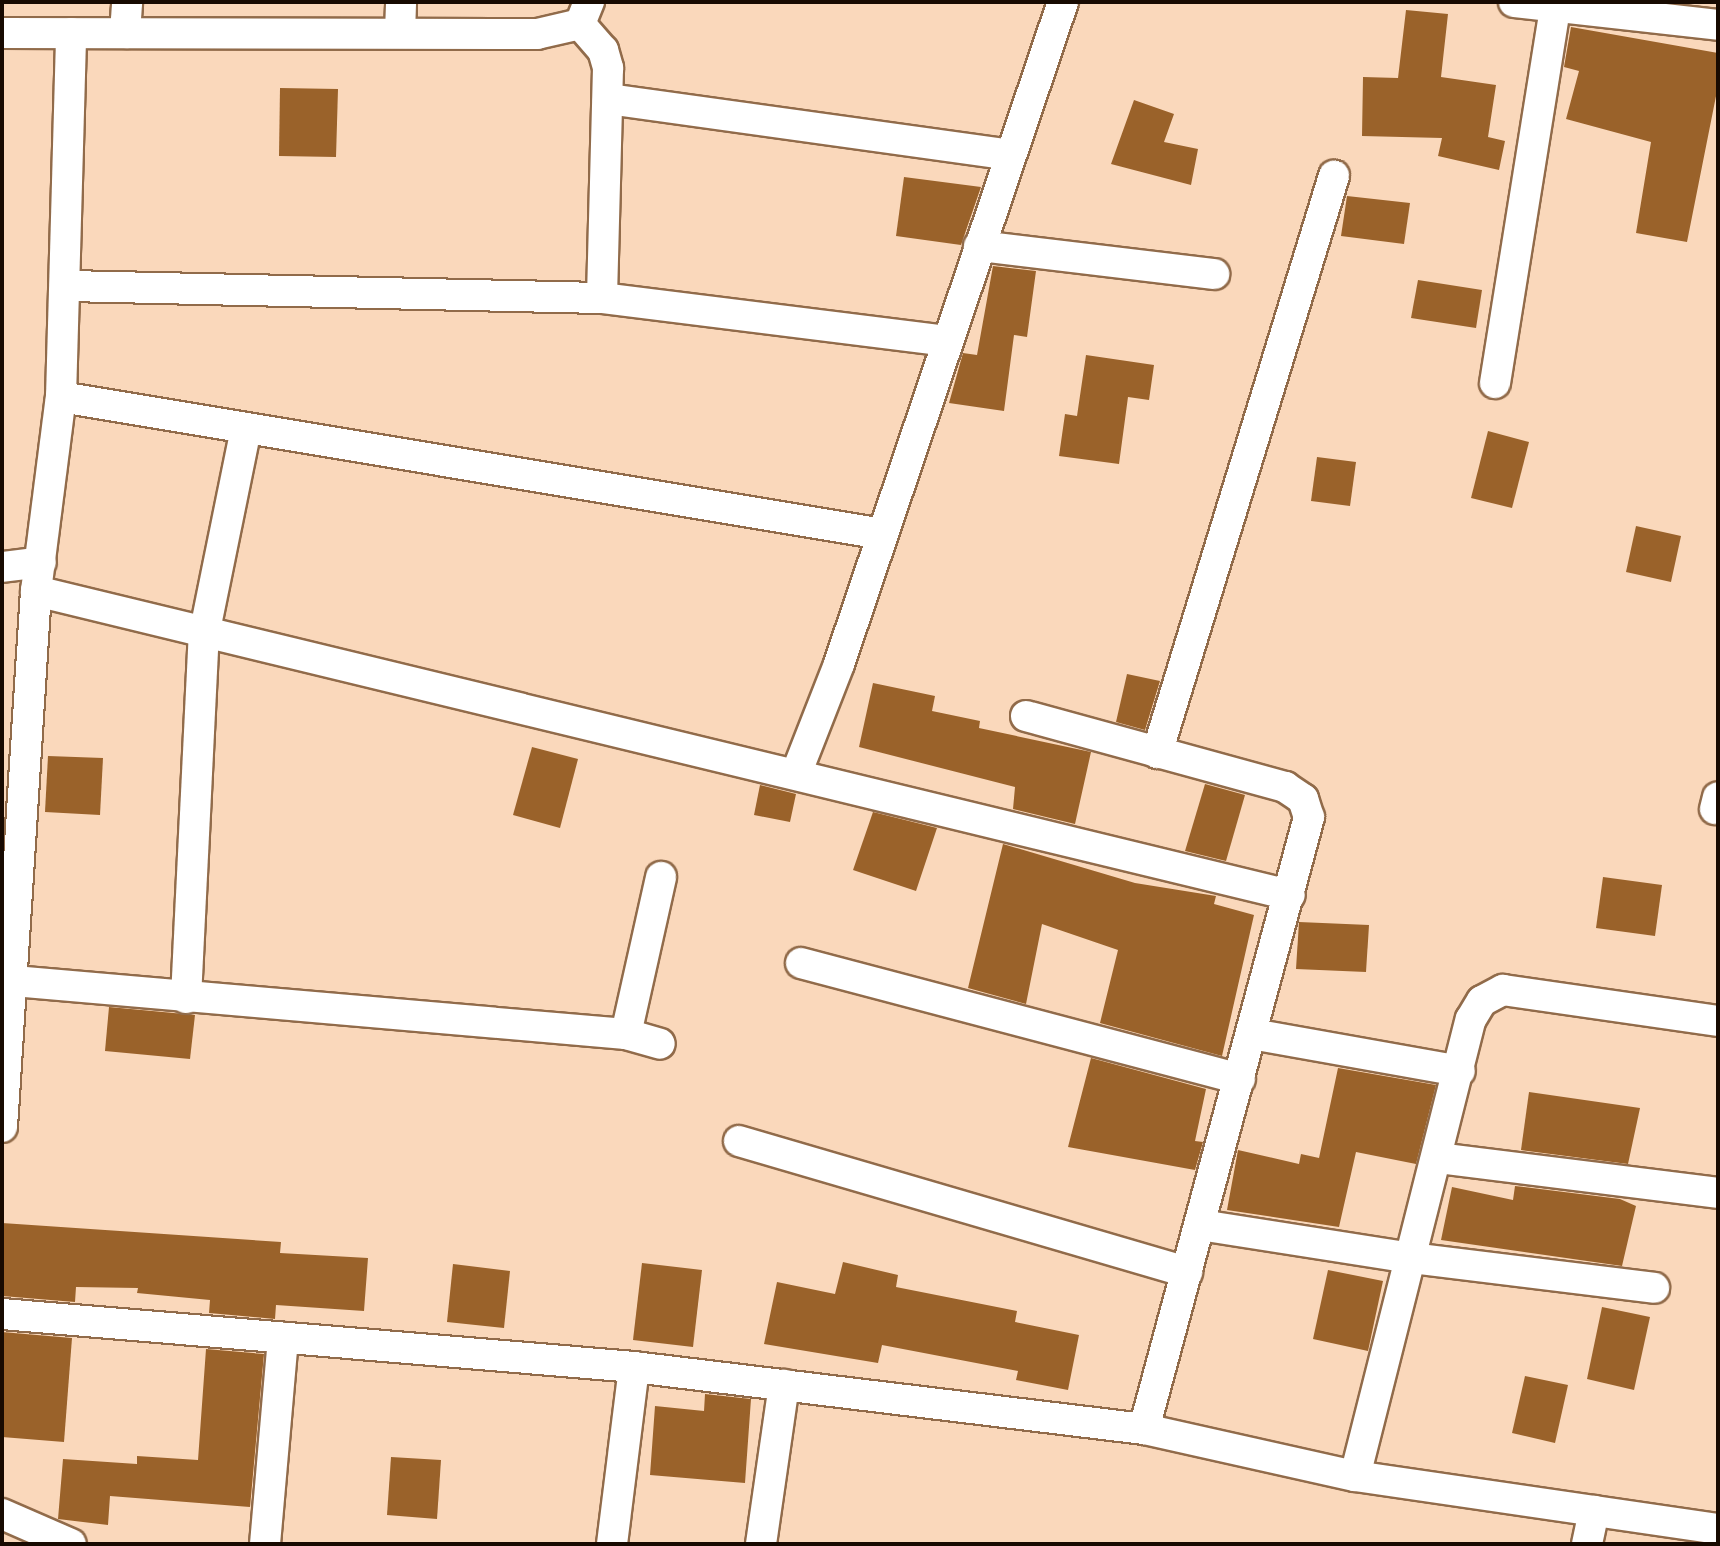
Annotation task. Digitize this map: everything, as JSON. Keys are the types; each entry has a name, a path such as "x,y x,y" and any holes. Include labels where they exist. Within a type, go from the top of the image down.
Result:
{"street":[{"path":"125,33 127,2"},
{"path":"400,33 401,2"},
{"path":"796,774 882,534 945,341 1063,2"},
{"path":"1514,2 1718,25"},
{"path":"1495,383 1555,8"},
{"path":"2,33 537,34 584,13 603,50 608,99 602,298"},
{"path":"2,1127 7,980 39,576 61,397 68,286 71,33"},
{"path":"608,99 1010,155"},
{"path":"1157,753 1334,176"},
{"path":"979,246 1214,274"},
{"path":"68,286 602,298 945,341"},
{"path":"61,397 882,534"},
{"path":"186,998 204,635 246,428"},
{"path":"2,567 39,576 204,635 796,774 1290,895"},
{"path":"1026,716 1285,787 1303,799 1309,817 1144,1429"},
{"path":"626,1034 661,877"},
{"path":"801,963 1240,1079"},
{"path":"7,980 626,1034 660,1044"},
{"path":"1355,1476 1471,1019 1482,1001 1503,990 1718,1021"},
{"path":"1252,1034 1460,1071"},
{"path":"739,1141 1187,1272"},
{"path":"1438,1158 1718,1193"},
{"path":"1200,1225 1411,1258 1654,1288"},
{"path":"2,1314 634,1367 1144,1429 1355,1476 1594,1511 1710,1533"},
{"path":"265,1544 283,1338"},
{"path":"612,1544 634,1367"},
{"path":"761,1544 784,1385"},
{"path":"1587,1544 1594,1511"},
{"path":"2,1514 71,1544"}],"building":[{"path":"1406,10 1448,14 1441,77 1496,85 1488,137 1505,141 1499,170 1438,156 1442,138 1362,136 1363,77 1398,78"},
{"path":"1571,27 1718,53 1718,86 1687,242 1636,233 1651,142 1566,119 1579,71 1564,67"},
{"path":"280,88 338,89 336,157 279,156"},
{"path":"1134,100 1174,114 1164,142 1198,149 1191,185 1111,164"},
{"path":"904,177 981,187 961,245 896,236"},
{"path":"1347,196 1410,203 1404,244 1341,236"},
{"path":"993,266 1036,271 1027,337 1014,335 1004,411 949,403 963,353 977,355"},
{"path":"1418,280 1482,290 1476,328 1411,318"},
{"path":"1086,355 1154,365 1149,400 1128,397 1119,464 1059,456 1065,414 1077,416"},
{"path":"1488,431 1529,442 1512,508 1471,498"},
{"path":"1317,457 1356,462 1350,506 1311,501"},
{"path":"1636,526 1681,536 1671,582 1626,572"},
{"path":"1127,674 1160,681 1145,730 1116,722"},
{"path":"873,683 935,696 932,711 980,721 979,728 1091,752 1075,824 1013,809 1015,787 859,747"},
{"path":"532,747 578,759 560,828 513,815"},
{"path":"48,756 103,758 100,815 45,812"},
{"path":"1205,784 1245,795 1226,861 1185,851"},
{"path":"760,785 796,794 790,822 754,815"},
{"path":"873,812 937,828 916,891 853,870"},
{"path":"1003,844 1135,883 1216,896 1214,904 1254,915 1222,1056 1100,1023 1118,950 1042,924 1026,1004 968,988"},
{"path":"1603,877 1662,885 1655,936 1596,928"},
{"path":"1299,922 1369,925 1366,972 1296,969"},
{"path":"109,1007 195,1015 190,1059 105,1051"},
{"path":"1091,1058 1206,1089 1195,1141 1203,1142 1195,1170 1068,1147"},
{"path":"1338,1068 1436,1085 1416,1164 1356,1152 1339,1227 1227,1210 1238,1150 1299,1164 1301,1154 1319,1158"},
{"path":"1529,1092 1640,1108 1628,1164 1521,1150"},
{"path":"1515,1186 1620,1199 1636,1206 1622,1266 1441,1240 1452,1187 1513,1200"},
{"path":"2,1223 281,1242 280,1253 368,1258 364,1311 276,1305 275,1319 209,1313 210,1300 137,1293 138,1288 76,1287 75,1302 2,1296"},
{"path":"843,1262 898,1275 896,1287 1017,1311 1015,1322 1079,1335 1068,1390 1016,1380 1018,1371 882,1345 878,1363 764,1344 777,1282 835,1294"},
{"path":"642,1263 702,1270 693,1347 633,1340"},
{"path":"453,1264 510,1271 504,1328 447,1322"},
{"path":"1328,1270 1383,1281 1368,1351 1313,1339"},
{"path":"1602,1307 1650,1317 1634,1390 1587,1379"},
{"path":"2,1332 72,1338 64,1442 2,1437"},
{"path":"206,1349 264,1354 250,1507 110,1496 108,1525 58,1519 63,1459 137,1464 137,1456 198,1460"},
{"path":"1525,1376 1568,1385 1555,1443 1512,1433"},
{"path":"705,1394 751,1399 745,1483 650,1475 655,1406 704,1411"},
{"path":"391,1457 441,1460 437,1519 387,1515"}]}
